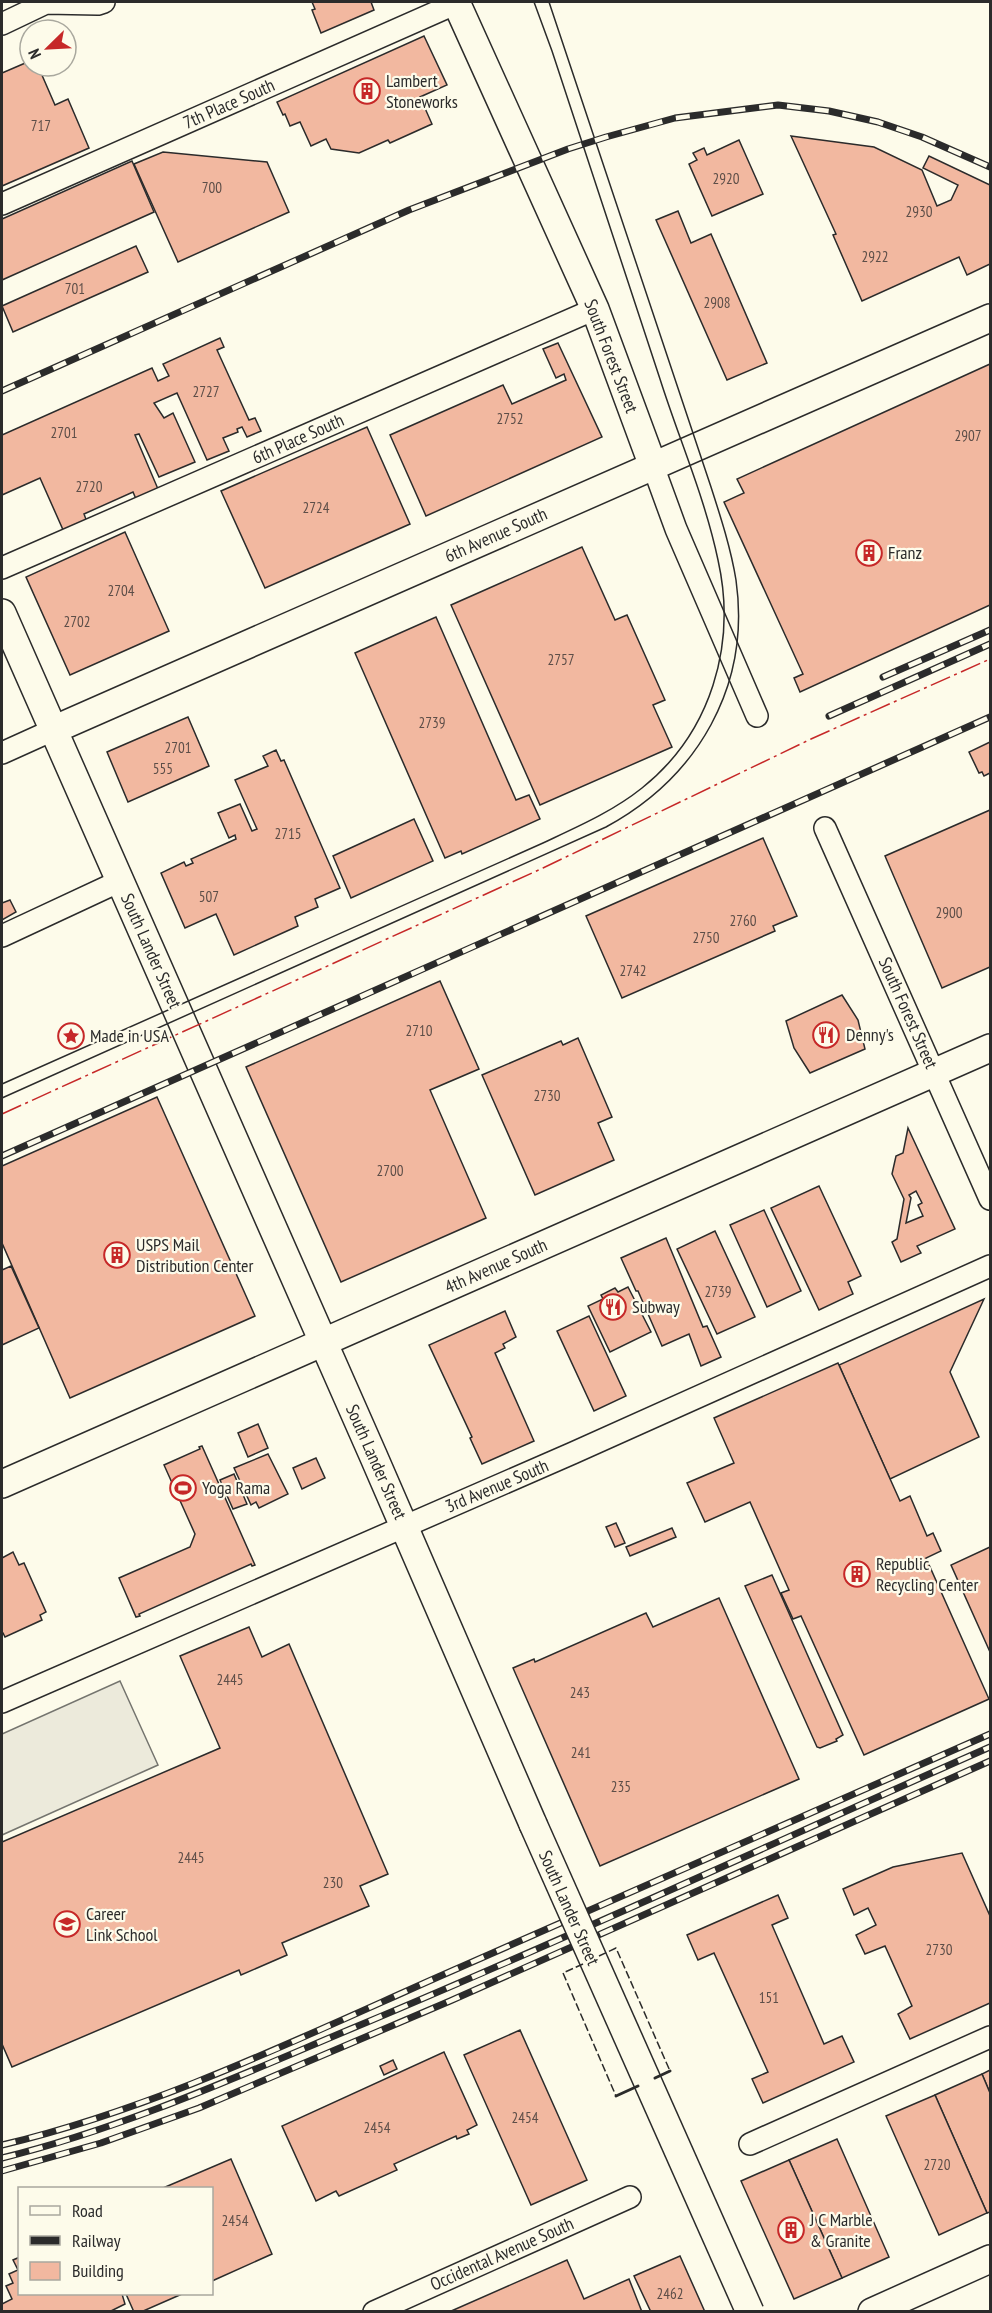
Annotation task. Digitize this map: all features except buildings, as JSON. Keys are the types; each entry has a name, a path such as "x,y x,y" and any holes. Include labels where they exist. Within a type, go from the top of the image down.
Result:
{"main road":[{"name":"South Forest Street","path":"456,2 595,309 653,466"},
{"name":"6th Avenue South","path":"53,730 990,318"},
{"name":"South Lander Street","path":"2,613 404,1526 566,1902 750,2312"},
{"name":"4th Avenue South","path":"2,1484 990,1048"},
{"path":"872,2312 990,2259"}],"street":[{"path":"2,24 46,3 98,4 104,2"},
{"name":"7th Place South","path":"2,204 456,2"},
{"name":"6th Place South","path":"2,568 595,309"},
{"name":"South Forest Street","path":"653,466 676,529 757,716"},
{"name":"6th Avenue South","path":"2,753 53,730"},
{"name":"South Forest Street","path":"825,828 990,1199"},
{"path":"2,936 120,881"},
{"name":"3rd Avenue South","path":"2,1702 573,1453 990,1266"},
{"path":"750,2144 990,2037"},
{"name":"Occidental Avenue South","path":"374,2312 630,2197"}],"shaded area":[{"path":"120,1681 158,1765 2,1835 2,1734"}],"tram line":[{"path":"2,1084 543,843 594,818 631,797 666,766 686,741 701,714 713,685 724,624 723,592 713,537 534,2"},
{"path":"2,1098 606,827 639,806 667,782 692,755 711,724 726,692 735,656 738,619 736,580 731,557 711,487 549,2"}],"railway":[{"path":"2,391 409,210 568,149 675,118 778,105 829,111 878,122 922,137 990,167"},
{"path":"883,677 990,630"},
{"path":"829,716 990,644"},
{"path":"2,1156 990,717"},
{"path":"2,2145 114,2112 223,2071 990,1734"},
{"path":"2,2158 95,2131 231,2080 522,1956 990,1747"},
{"path":"2,2171 101,2143 199,2108 450,2001 990,1761"}],"fence":[{"path":"599,1956 616,1948 670,2071"},
{"path":"583,1964 563,1973 616,2096"}],"wall":[{"path":"655,2078 670,2071"},
{"path":"616,2096 638,2086"}],"power":[{"path":"2,1114 543,868 811,739 990,659"}],"place":[{"name":"Lambert Stoneworks","path":"367,91"},
{"name":"Franz","path":"869,553"},
{"name":"Denny's","path":"826,1035"},
{"name":"Made in USA","path":"71,1036"},
{"name":"USPS Mail Distribution Center","path":"117,1255"},
{"name":"Subway","path":"613,1307"},
{"name":"Yoga Rama","path":"183,1488"},
{"name":"Republic Recycling Center","path":"857,1574"},
{"name":"Career Link School","path":"67,1924"},
{"name":"J C Marble & Granite","path":"791,2230"}]}
